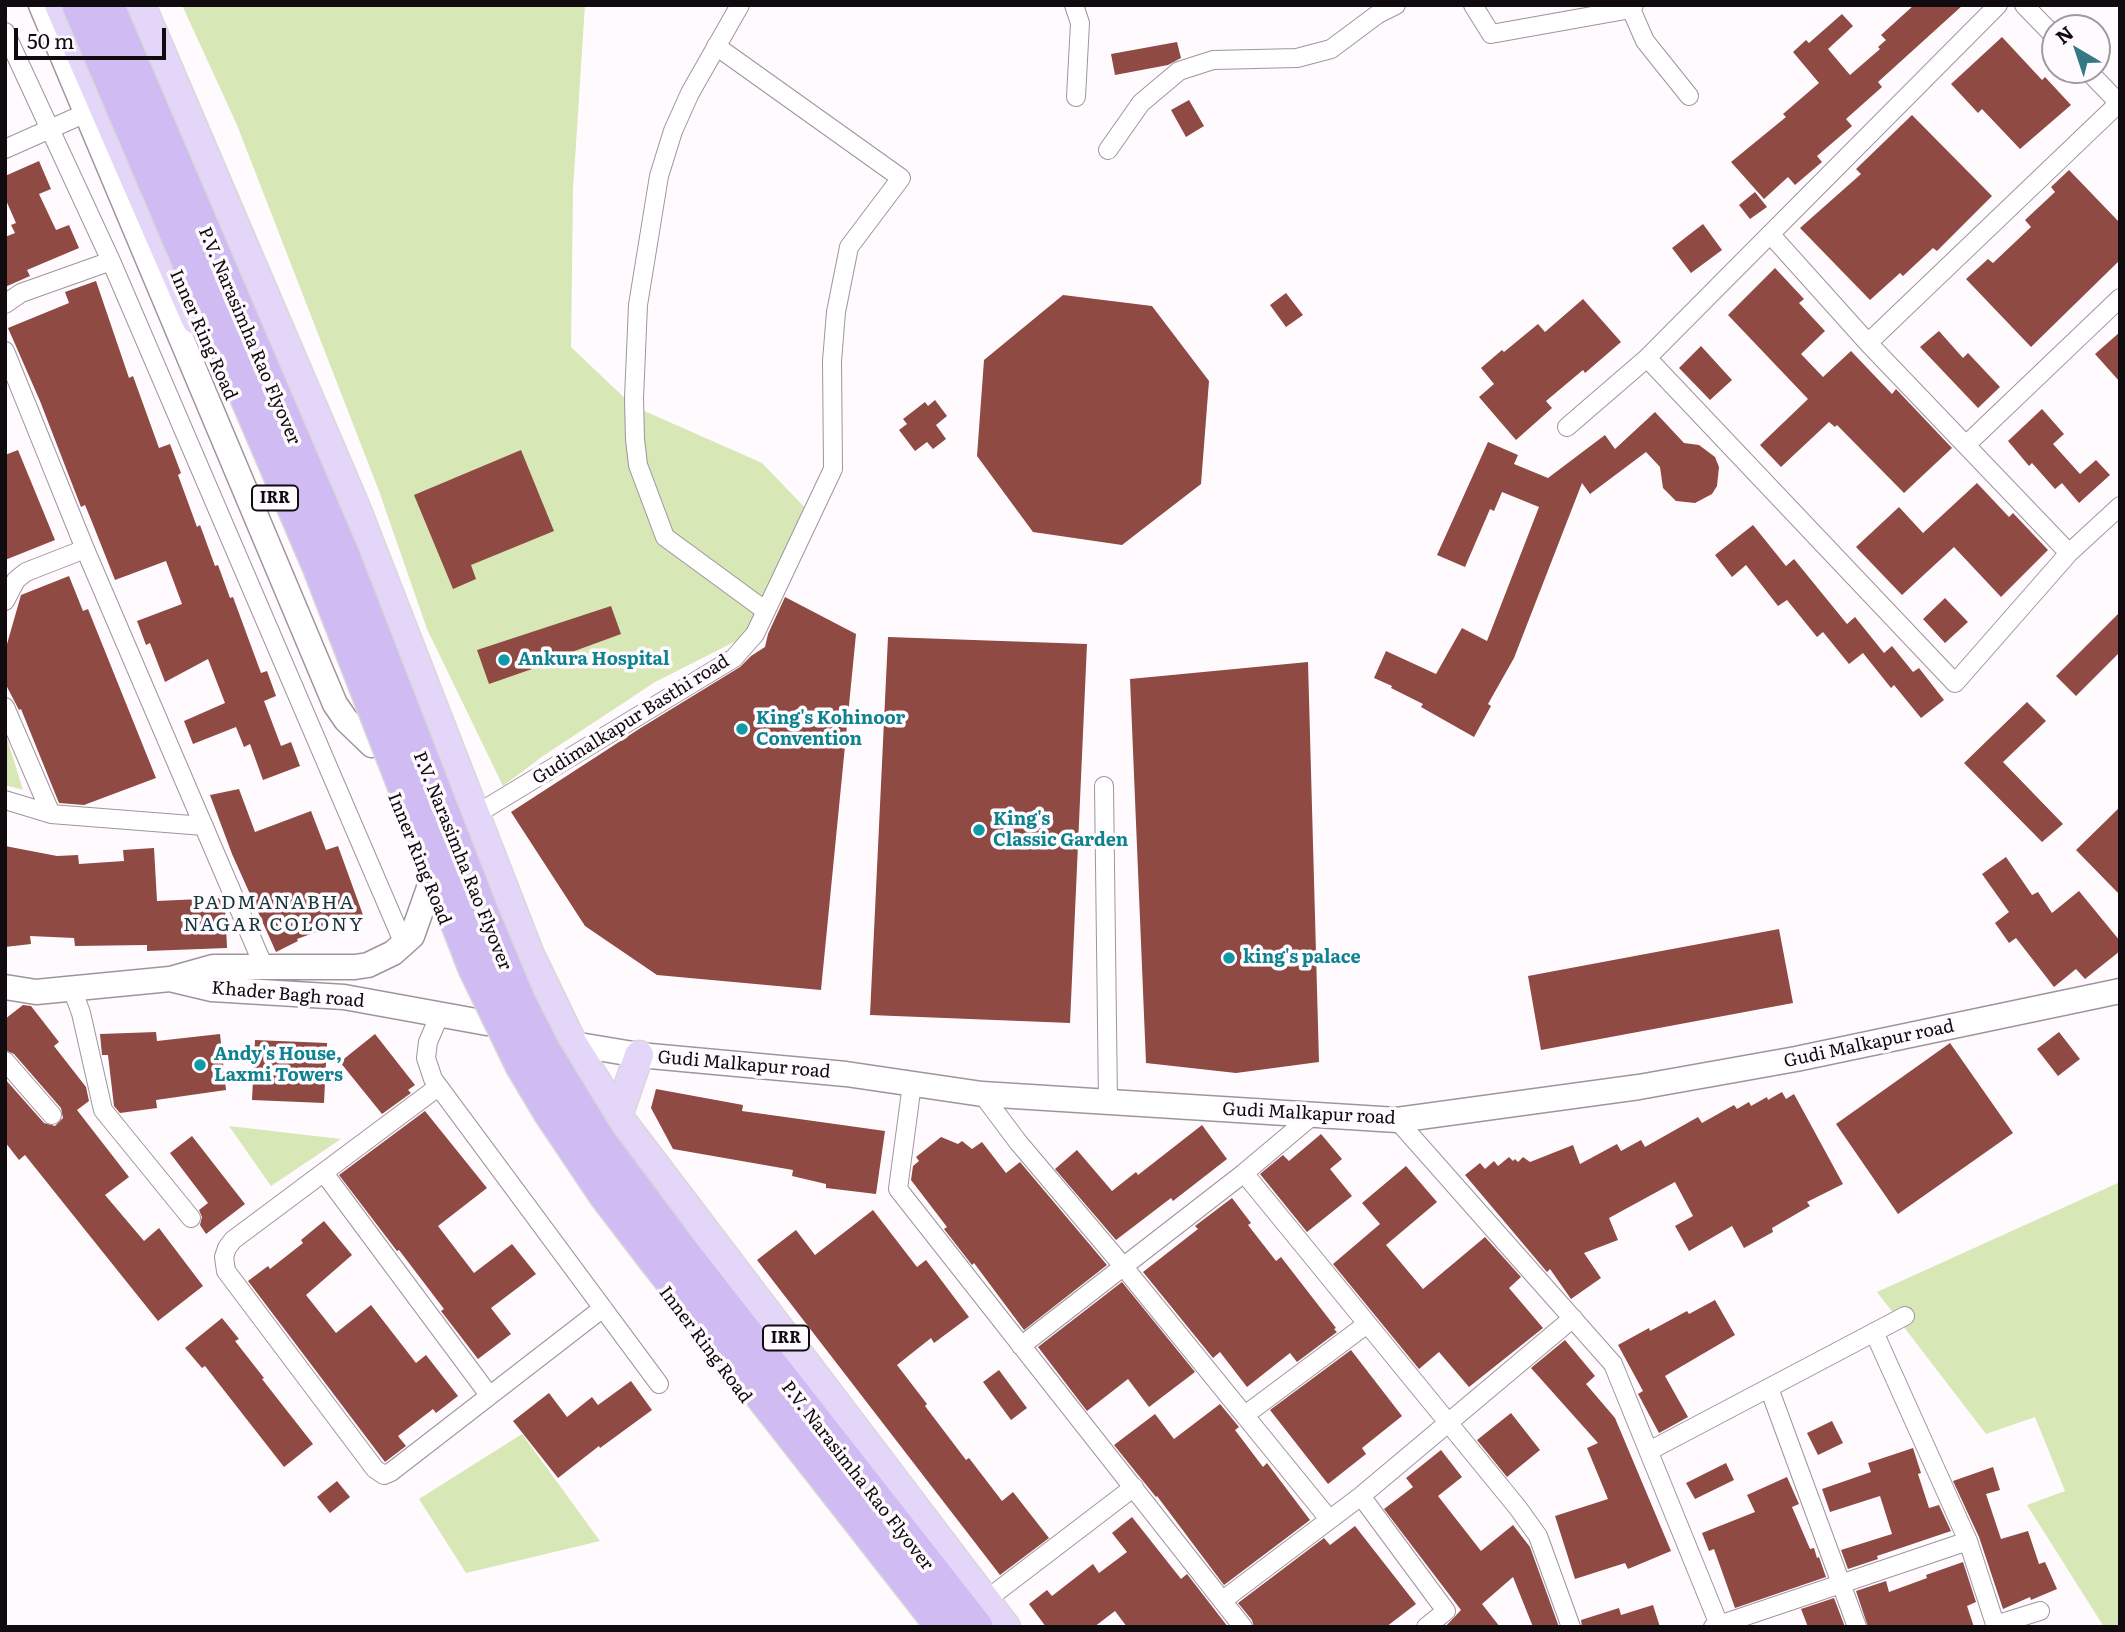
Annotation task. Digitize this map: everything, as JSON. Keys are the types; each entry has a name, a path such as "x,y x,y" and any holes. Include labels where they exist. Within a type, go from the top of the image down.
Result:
{"highway":[{"name":"P.V. Narasimha Rao Flyover","path":"79,5 319,566 475,968 522,1065 605,1194 943,1627"},
{"name":"P.V. Narasimha Rao Flyover","path":"107,5 328,519 500,958 544,1051 599,1141 626,1179 981,1613"}],"main road":[{"name":"Inner Ring Road","path":"59,5 283,517 464,970 508,1063 579,1179 824,1502 928,1627"},
{"name":"IRR","path":"141,5 356,508 530,955 573,1044 618,1116 981,1613 1006,1627"},
{"path":"145,204 213,172"},
{"path":"464,970 489,977 516,968 530,955"},
{"path":"618,1116 639,1055"}],"street":[{"path":"41,5 335,704 346,720 372,745"},
{"path":"740,5 679,118 659,176 638,305 635,439 641,475 665,537 766,611"},
{"path":"1074,5 1080,23 1076,97"},
{"path":"1108,150 1141,103 1179,71 1213,60 1297,58 1331,49 1396,5"},
{"path":"1473,5 1491,34 1632,7 1645,41 1689,96"},
{"path":"1567,427 1647,358 1998,5"},
{"path":"2024,5 2041,23"},
{"path":"5,32 111,261 404,944"},
{"name":"Gudimalkapur Basthi road","path":"475,815 734,658 755,634 833,469 832,361 836,312 849,247 901,178 716,46"},
{"path":"1868,344 2119,103 2101,84"},
{"path":"5,149 86,113"},
{"path":"1771,235 1868,344 2069,553"},
{"path":"5,304 21,293 111,261"},
{"path":"1966,445 2120,298"},
{"path":"5,351 85,549 264,967"},
{"path":"1647,358 1955,683 2069,553 2120,506"},
{"path":"5,601 16,580 26,572 85,549"},
{"path":"5,707 51,814"},
{"path":"1104,786 1108,1102"},
{"path":"5,800 51,814 204,826"},
{"path":"170,979 213,967 368,965 393,953 412,936 430,885"},
{"name":"Khader Bagh road","path":"5,987 36,992 71,986 170,979 212,989 344,997 487,1023"},
{"path":"71,986 81,1013 103,1110 191,1219"},
{"name":"Gudi Malkapur road","path":"573,1044 639,1055 846,1074 982,1094 1397,1120 1639,1087 1796,1059 2120,991"},
{"path":"440,1014 428,1042 426,1058 438,1087 659,1384"},
{"path":"5,1061 52,1115"},
{"path":"912,1084 898,1189 1243,1627"},
{"path":"438,1087 233,1240 226,1248 226,1270 379,1474 384,1475 603,1308"},
{"path":"982,1094 1018,1142 1329,1519"},
{"path":"1021,1346 1313,1115"},
{"path":"1397,1120 1614,1364 1717,1626 1968,1541"},
{"path":"1244,1172 1518,1508 1538,1536 1571,1627"},
{"path":"324,1173 489,1395"},
{"path":"1649,1451 1905,1317"},
{"path":"1223,1600 1361,1496 1573,1318"},
{"path":"1245,1415 1367,1324"},
{"path":"1874,1332 1968,1541 1995,1626 2040,1611"},
{"path":"1769,1388 1857,1627"},
{"path":"981,1613 1134,1487"},
{"path":"1361,1496 1446,1611 1426,1627"}],"green space":[{"path":"182,5 585,5 573,190 571,347 633,406 762,463 812,515 744,637 655,682 543,756 503,786 427,629 379,491 237,125"},
{"path":"5,732 23,790 5,785"},
{"path":"229,1126 341,1139 271,1186"},
{"path":"2120,1182 2120,1627 2104,1627 2027,1505 2065,1491 2035,1417 1986,1434 1877,1292"},
{"path":"522,1434 600,1541 466,1573 419,1499"}],"building":[{"path":"1914,5 1963,5 1878,82 1882,87 1846,119 1852,126 1817,156 1822,162 1795,185 1788,177 1764,199 1731,162 1786,117 1783,114 1819,83 1793,52 1806,40 1809,43 1842,14 1853,26 1828,49 1850,75 1880,49 1878,47 1886,40 1881,35"},
{"path":"2002,37 2041,79 2041,84 2052,84 2071,105 2020,149 1982,109 1978,113 1951,84"},
{"path":"1177,42 1181,58 1168,65 1115,75 1111,54"},
{"path":"1189,100 1204,126 1186,137 1171,110"},
{"path":"1912,115 1992,196 1937,251 1933,248 1903,276 1900,273 1870,300 1800,228 1861,174 1856,169"},
{"path":"39,161 51,189 39,194 56,230 69,225 79,248 27,270 30,276 5,287 5,237 15,233 11,225 16,223 5,198 5,176"},
{"path":"2069,170 2120,223 2120,260 2031,347 1966,279 1988,259 1993,263 2031,227 2025,220 2055,192 2051,187"},
{"path":"1755,192 1767,207 1750,219 1739,205"},
{"path":"1703,224 1722,250 1691,273 1672,248"},
{"path":"1775,268 1804,299 1799,303 1825,331 1801,354 1823,377 1851,351 1892,394 1896,389 1952,448 1904,493 1837,425 1835,427 1829,422 1781,467 1760,445 1808,399 1728,315"},
{"path":"96,281 129,378 133,376 159,448 170,444 197,527 200,525 215,566 218,565 230,598 233,597 261,673 267,671 276,696 264,701 281,746 291,742 300,766 263,780 250,744 244,747 236,727 193,744 184,721 225,703 208,659 165,682 150,643 146,645 137,621 182,604 166,561 115,580 85,505 81,507 8,328 69,303 65,292"},
{"path":"1286,293 1303,315 1286,327 1270,305"},
{"path":"1063,295 1152,306 1209,381 1201,484 1122,545 1033,532 977,456 984,360"},
{"path":"1583,299 1621,342 1585,373 1583,370 1546,401 1552,408 1516,440 1479,397 1494,384 1481,368 1538,324 1545,332"},
{"path":"1939,331 1963,358 1968,353 2000,387 1978,408 1920,347"},
{"path":"2120,332 2120,382 2095,354"},
{"path":"1701,346 1732,380 1710,400 1679,368"},
{"path":"935,400 947,416 936,425 946,439 933,449 927,442 915,451 899,430 907,424 903,419 925,402 928,406"},
{"path":"2042,409 2064,434 2053,444 2080,474 2096,460 2110,475 2079,503 2062,483 2055,489 2032,463 2029,466 2008,441"},
{"path":"1655,412 1684,443 1699,445 1715,457 1719,467 1717,486 1712,494 1695,503 1676,501 1663,488 1660,467 1646,452 1590,494 1582,483 1514,658 1488,704 1491,706 1474,737 1421,707 1423,704 1374,678 1386,651 1436,674 1462,628 1487,641 1539,507 1502,492 1494,511 1490,509 1465,567 1437,555 1488,442 1518,455 1514,464 1548,478 1605,435 1615,449"},
{"path":"18,450 55,540 5,560 5,455"},
{"path":"521,450 554,531 471,565 476,579 453,589 414,495"},
{"path":"1977,483 2009,517 2013,513 2048,550 2001,597 1954,547 1902,595 1856,547 1899,507 1923,533"},
{"path":"1753,525 1786,566 1794,559 1847,624 1855,617 1884,653 1892,646 1913,672 1919,668 1944,700 1921,718 1894,685 1891,688 1863,653 1849,664 1823,632 1817,637 1787,600 1778,606 1746,565 1732,577 1715,555"},
{"path":"69,576 83,611 88,609 156,778 84,805 59,803 21,709 19,710 5,683 5,651 21,595"},
{"name":"King's Kohinoor Convention","path":"785,597 856,634 821,990 657,975 585,926 511,812 740,667 765,647"},
{"path":"1945,598 1968,622 1945,643 1923,619"},
{"path":"611,606 621,634 489,684 477,650"},
{"path":"2120,612 2120,652 2076,696 2056,676"},
{"name":"King's Classic Garden","path":"888,637 1087,644 1070,1023 870,1015"},
{"name":"king's palace","path":"1308,662 1319,1062 1236,1073 1146,1063 1130,679"},
{"path":"2027,702 2046,721 2003,762 2063,824 2042,842 1964,763"},
{"path":"239,789 255,832 311,811 326,850 338,846 363,915 297,939 298,941 276,952 232,854 210,795"},
{"path":"2120,807 2120,895 2076,850"},
{"path":"5,846 57,856 78,855 79,864 124,861 123,850 154,848 157,901 222,898 225,904 227,948 147,951 147,945 75,946 74,938 30,936 31,944 5,947"},
{"path":"2006,857 2032,895 2038,892 2052,913 2079,891 2120,941 2120,951 2085,979 2076,969 2054,987 2016,938 2009,943 1995,923 2009,912 1982,874"},
{"path":"1779,929 1793,1003 1541,1050 1528,976"},
{"path":"23,1005 31,1006 59,1042 54,1046 86,1087 89,1101 77,1110 129,1177 105,1195 144,1241 159,1228 203,1286 158,1321 25,1155 19,1160 5,1142 5,1079 44,1123 55,1126 63,1118 61,1108 14,1054 5,1050 5,1019"},
{"path":"156,1032 157,1041 220,1034 226,1090 156,1100 157,1108 120,1113 114,1106 108,1055 102,1055 100,1034"},
{"path":"2059,1032 2080,1059 2058,1076 2037,1049"},
{"path":"375,1034 415,1085 408,1090 411,1093 382,1114 340,1062"},
{"path":"255,1040 327,1043 324,1103 252,1100"},
{"path":"1950,1043 2013,1133 1898,1214 1836,1124"},
{"path":"656,1089 743,1105 742,1111 885,1131 876,1194 826,1188 826,1184 792,1176 793,1170 673,1149 651,1108"},
{"path":"1782,1092 1786,1099 1794,1094 1843,1184 1807,1202 1810,1206 1744,1248 1732,1226 1689,1251 1675,1226 1693,1216 1675,1182 1609,1218 1618,1240 1584,1253 1601,1278 1571,1299 1550,1269 1547,1272 1465,1175 1480,1163 1485,1169 1494,1161 1498,1166 1509,1157 1518,1162 1523,1157 1530,1162 1573,1145 1580,1164 1617,1144 1621,1151 1641,1140 1645,1147 1698,1117 1702,1123 1734,1105 1737,1109 1749,1102 1751,1106"},
{"path":"425,1111 487,1188 438,1226 474,1273 512,1244 536,1274 491,1308 511,1334 478,1359 441,1311 444,1309 339,1175"},
{"path":"1202,1125 1227,1159 1116,1240 1055,1169 1077,1150 1112,1191 1136,1172 1138,1175"},
{"path":"1321,1134 1342,1159 1330,1169 1352,1196 1307,1232 1260,1174 1283,1155 1289,1161"},
{"path":"192,1136 245,1204 206,1234 200,1225 202,1217 199,1210 208,1203 170,1153"},
{"path":"941,1137 958,1144 962,1141 972,1149 982,1142 1006,1173 1020,1162 1107,1265 1024,1330 974,1263 972,1265 944,1229 947,1227 911,1180 913,1166 919,1161 916,1157"},
{"path":"1406,1166 1437,1202 1386,1245 1423,1289 1485,1237 1521,1277 1509,1288 1543,1328 1469,1387 1439,1352 1419,1369 1333,1264 1380,1224 1362,1203"},
{"path":"1232,1198 1251,1223 1248,1225 1276,1261 1281,1257 1337,1332 1297,1362 1290,1353 1247,1387 1220,1352 1213,1358 1143,1272 1198,1229 1195,1226"},
{"path":"873,1210 917,1267 926,1260 969,1317 934,1343 931,1338 897,1365 966,1460 969,1458 1002,1501 1013,1492 1049,1538 1000,1575 757,1260 796,1230 815,1255"},
{"path":"324,1221 352,1255 306,1295 336,1333 371,1305 416,1363 426,1355 458,1396 436,1413 433,1409 398,1436 406,1446 385,1462 248,1281 268,1266 270,1269 303,1243 301,1240"},
{"path":"1122,1282 1195,1372 1149,1407 1128,1379 1087,1411 1038,1347"},
{"path":"1715,1300 1735,1335 1665,1376 1688,1417 1659,1433 1638,1394 1643,1391 1618,1345 1649,1328 1650,1331 1687,1311 1689,1314"},
{"path":"222,1318 239,1339 235,1341 264,1378 262,1379 313,1444 284,1467 205,1366 202,1368 185,1348"},
{"path":"1565,1340 1595,1376 1586,1384 1615,1418 1671,1551 1628,1569 1625,1563 1575,1579 1555,1516 1608,1499 1587,1448 1598,1443 1531,1368"},
{"path":"1351,1350 1402,1416 1362,1448 1366,1454 1328,1484 1270,1410"},
{"path":"999,1370 1027,1408 1011,1420 983,1382"},
{"path":"631,1381 652,1410 558,1478 513,1421 549,1393 567,1417 592,1397 598,1405"},
{"path":"1220,1404 1239,1427 1235,1430 1263,1467 1267,1463 1310,1520 1224,1585 1157,1496 1114,1445 1155,1414 1174,1439"},
{"path":"1511,1413 1540,1450 1507,1477 1477,1440"},
{"path":"1832,1421 1843,1443 1818,1455 1807,1433"},
{"path":"1913,1448 1929,1508 1939,1505 1951,1531 1877,1556 1878,1559 1848,1569 1841,1550 1892,1534 1880,1496 1830,1512 1822,1489 1871,1472 1868,1463"},
{"path":"1441,1450 1462,1477 1438,1496 1481,1551 1513,1525 1530,1547 1559,1627 1533,1627 1513,1577 1482,1604 1500,1627 1445,1627 1461,1610 1384,1509 1413,1487 1406,1478"},
{"path":"1726,1463 1734,1480 1695,1499 1686,1483"},
{"path":"1993,1467 2000,1490 1986,1494 2001,1539 2028,1531 2039,1564 2045,1562 2057,1589 2003,1609 1979,1537 1953,1481"},
{"path":"1787,1477 1799,1504 1792,1507 1810,1549 1814,1548 1817,1558 1819,1557 1826,1577 1735,1608 1714,1549 1709,1551 1702,1533 1755,1512 1747,1495"},
{"path":"337,1481 350,1497 330,1513 317,1497"},
{"path":"1132,1517 1181,1579 1187,1574 1228,1627 1127,1627 1115,1611 1094,1627 1046,1627 1029,1604 1047,1590 1052,1596 1093,1564 1099,1573 1127,1552 1112,1533"},
{"path":"1355,1526 1416,1604 1386,1627 1254,1627 1252,1620 1238,1603 1324,1538 1330,1545"},
{"path":"1963,1562 1976,1602 1967,1606 1974,1627 1868,1627 1856,1591 1886,1581 1889,1592"},
{"path":"1834,1598 1845,1627 1808,1627 1801,1609"},
{"path":"1653,1605 1660,1627 1582,1627 1581,1620 1619,1608 1621,1615"}],"place":[{"name":"Ankura Hospital","path":"504,660"},
{"name":"King's Kohinoor Convention","path":"742,729"},
{"name":"King's Classic Garden","path":"979,830"},
{"name":"king's palace","path":"1229,958"},
{"name":"Andy's House, Laxmi Towers","path":"200,1065"}],"district":[{"name":"PADMANABHA NAGAR COLONY","path":"274,914"}]}
